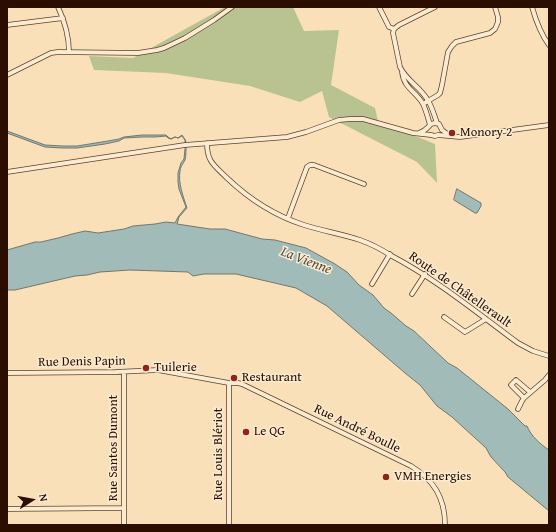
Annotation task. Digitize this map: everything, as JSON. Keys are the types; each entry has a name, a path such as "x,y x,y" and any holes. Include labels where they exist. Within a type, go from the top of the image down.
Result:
{"street":[{"path":"58,7 63,18 68,38 69,52"},
{"path":"7,75 51,53 138,53 164,48 185,38 232,7"},
{"path":"379,7 389,27 394,29"},
{"path":"431,135 423,104 407,86 403,78 393,33 394,29 399,25 435,7"},
{"path":"423,104 440,93 448,52 452,46 456,42 490,34 495,29 498,22 498,17 495,7"},
{"path":"532,7 541,33 549,45"},
{"path":"7,25 63,18"},
{"path":"402,72 429,100 437,123 442,130 451,136"},
{"path":"7,172 174,146 288,136 350,118 369,121 417,134 435,136 460,136 549,125"},
{"path":"417,134 423,132 433,123 437,123"},
{"path":"438,135 442,130"},
{"name":"Route de Châtellerault","path":"207,142 209,159 214,166 239,189 257,202 288,218 315,229 361,240 390,254 425,274 518,343 533,351 549,356"},
{"path":"288,218 307,167 310,165 314,165 364,184"},
{"path":"372,284 390,254"},
{"path":"412,294 425,274"},
{"path":"444,317 465,332 486,319"},
{"name":"Rue Denis Papin","path":"7,373 124,372 158,370 229,383"},
{"name":"Rue Santos Dumont","path":"124,372 124,525"},
{"path":"518,409 524,398 549,375"},
{"path":"524,398 511,385 516,380 530,392"},
{"name":"Rue Louis Blériot","path":"229,383 229,525"},
{"name":"Rue André Boulle","path":"229,383 242,384 418,470 430,481 439,494 444,508 445,525"},
{"path":"7,509 124,508"}],"green space":[{"path":"225,7 293,7 304,31 339,30 331,85 375,108 378,121 435,144 437,183 417,162 329,117 322,91 300,102 250,86 166,73 94,70 89,56 133,58"}],"water":[{"path":"7,131 45,145 63,146 77,146 124,137 142,135 166,135 171,139 166,136 124,138 119,141 105,144 77,148 62,148 45,147 7,133"},
{"name":"La Vienne","path":"186,147 185,160 180,168 180,180 181,190 187,208 179,217 177,224 210,229 225,229 262,239 275,240 306,248 347,272 359,285 373,295 384,308 414,331 448,363 457,368 508,409 525,426 527,426 536,440 549,450 549,511 508,477 491,457 486,448 452,417 437,406 420,385 327,306 296,288 236,274 204,274 193,276 188,272 130,270 100,272 75,276 15,290 7,290 7,250 85,231 98,233 133,226 166,222 175,223 178,217 186,207 179,189 178,173 181,163 184,159"},
{"path":"457,189 481,203 477,213 454,200"}],"place":[{"name":"Monory 2","path":"452,133"},
{"name":"Tuilerie","path":"146,368"},
{"name":"Restaurant","path":"234,378"},
{"name":"Le QG","path":"246,432"},
{"name":"VMH Energies","path":"386,477"}]}
